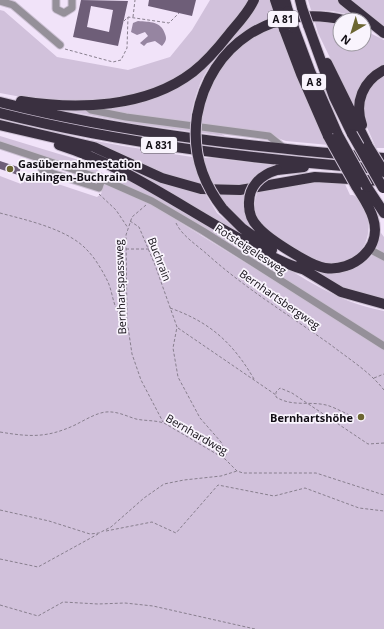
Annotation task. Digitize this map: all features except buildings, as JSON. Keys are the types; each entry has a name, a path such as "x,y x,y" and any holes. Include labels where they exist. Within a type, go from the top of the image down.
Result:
{"highway":[{"path":"0,102 11,100 49,104 85,105 139,97 178,82 194,71 211,56 254,0"},
{"path":"275,0 284,12"},
{"name":"A 8","path":"285,0 284,12 289,28 310,72 333,135 362,186 384,213"},
{"path":"343,0 384,34"},
{"name":"A 8","path":"301,4 314,45 334,97 359,133 384,186"},
{"name":"A 81","path":"332,18 315,16 295,17 268,25 247,36 230,50 216,67 203,91 196,116 196,144 201,170 210,190 223,209 250,235 302,269 341,292 360,299 384,304"},
{"path":"372,30 384,34"},
{"path":"384,70 369,82 360,99 358,112 359,133 384,170"},
{"name":"A 831","path":"0,102 122,128 285,149 384,158"},
{"name":"A 831","path":"0,113 58,127 130,140 218,153 384,170"},
{"path":"0,125 94,147 167,180 201,189 240,190 315,178 384,186"},
{"path":"29,132 39,138 74,150 128,174 287,265 302,269"},
{"path":"321,164 277,170 263,176 254,185 250,194 249,205 252,220 261,231 303,258 319,266 332,269 345,268 357,262 369,249 374,233 374,219 362,186"}],"lane":[{"path":"54,0 56,9 64,13 72,8 72,0"},
{"path":"0,2 13,5 60,45"},
{"path":"85,105 92,110 126,117 269,136 285,149"},
{"name":"Rotsteigelesweg","path":"0,146 102,179 152,201 176,214 384,346"},
{"path":"45,160 42,170 99,188 102,179"},
{"path":"369,249 384,256"}],"path":[{"path":"133,17 135,0"},
{"path":"124,20 128,17 133,17 169,23 179,13"},
{"path":"60,45 67,51 113,62 121,60 127,48 128,17"},
{"path":"99,188 98,192 100,196 116,210 128,228"},
{"name":"Bernhartspassweg","path":"152,201 134,214 128,228 125,249 127,320 132,354 141,380 164,423"},
{"path":"0,213 31,221 62,234 84,247 108,282 118,312 122,318 127,320"},
{"name":"Bernhartsbergweg","path":"176,214 175,220 179,228 222,267 254,292 348,358 384,390"},
{"name":"Buchrain","path":"130,221 139,227 149,249 177,327"},
{"path":"125,249 149,249"},
{"path":"170,308 190,315 210,327 242,358 254,379"},
{"path":"225,459 226,454 221,442 200,418 178,376 173,348 177,327 254,379 276,395 276,397 284,401 306,404 324,404 364,419"},
{"path":"373,379 384,374"},
{"path":"276,395 277,390 283,388 368,444 384,443"},
{"name":"Bernhardweg","path":"0,432 38,436 52,435 106,412 114,412 137,419 155,420 164,423 225,459 237,471"},
{"path":"106,531 144,498 164,484 221,476 237,471 252,474 316,473 384,495"},
{"path":"0,510 49,521 90,534 152,522 176,533 218,485 274,496 304,488 359,508 384,511"},
{"path":"0,559 38,567 99,533"},
{"path":"0,605 38,616 63,602 98,604 125,603 153,606 255,629"}],"shaded area":[{"path":"210,0 251,0 225,34 204,57 184,76 161,87 116,99 92,101 45,100 0,93 0,10 4,11 57,57 128,70 170,57 192,30"},
{"path":"257,0 270,0 274,16 256,25 227,45 216,58 206,71 199,86 190,123 124,114 92,107 186,79"},
{"path":"308,0 338,0 352,12 337,12 311,10"},
{"path":"349,0 384,0 384,26 372,17 372,12 365,12"},
{"path":"314,19 332,21 332,52 372,52 372,34 384,40 384,67 355,109 318,33"},
{"path":"138,21 158,24 161,27 166,37 162,46 155,41 147,43 144,46 140,43 148,36 145,32 137,35 131,32 133,23"},
{"path":"277,25 300,86 319,125 318,126 329,145 286,141 265,131 200,125 205,99 220,69 243,42"},
{"path":"384,75 384,148 376,148 366,125 362,108 370,86"},
{"path":"79,107 92,114 220,133 225,136 136,124 52,108"},
{"path":"53,133 192,157 201,186 152,171"},
{"path":"0,136 82,161 109,177 111,169 321,288 366,307 384,311 384,629 0,629 0,176 21,184 25,173 97,197 101,194 106,177 0,148","holes":["109,177 160,203 312,304 142,199 107,183"]},
{"path":"77,146 98,152 205,193 217,213 249,240"},
{"path":"203,158 280,166 249,186 214,188"},
{"path":"317,179 344,182 350,195 355,196 361,202 368,218 369,228 364,246 358,254 342,263 324,263 306,256 265,228 256,215 255,201 258,191 300,181 303,184 315,183"},
{"path":"244,193 244,206 246,210 305,264 361,263 373,255 384,259 384,300 346,290 304,266 268,243 234,216 218,194"},
{"path":"378,229 384,237 384,254 376,247"}],"place":[{"name":"Gasübernahmestation Vaihingen-Buchrain","path":"10,169"},
{"name":"Bernhartshöhe","path":"361,417"}]}
